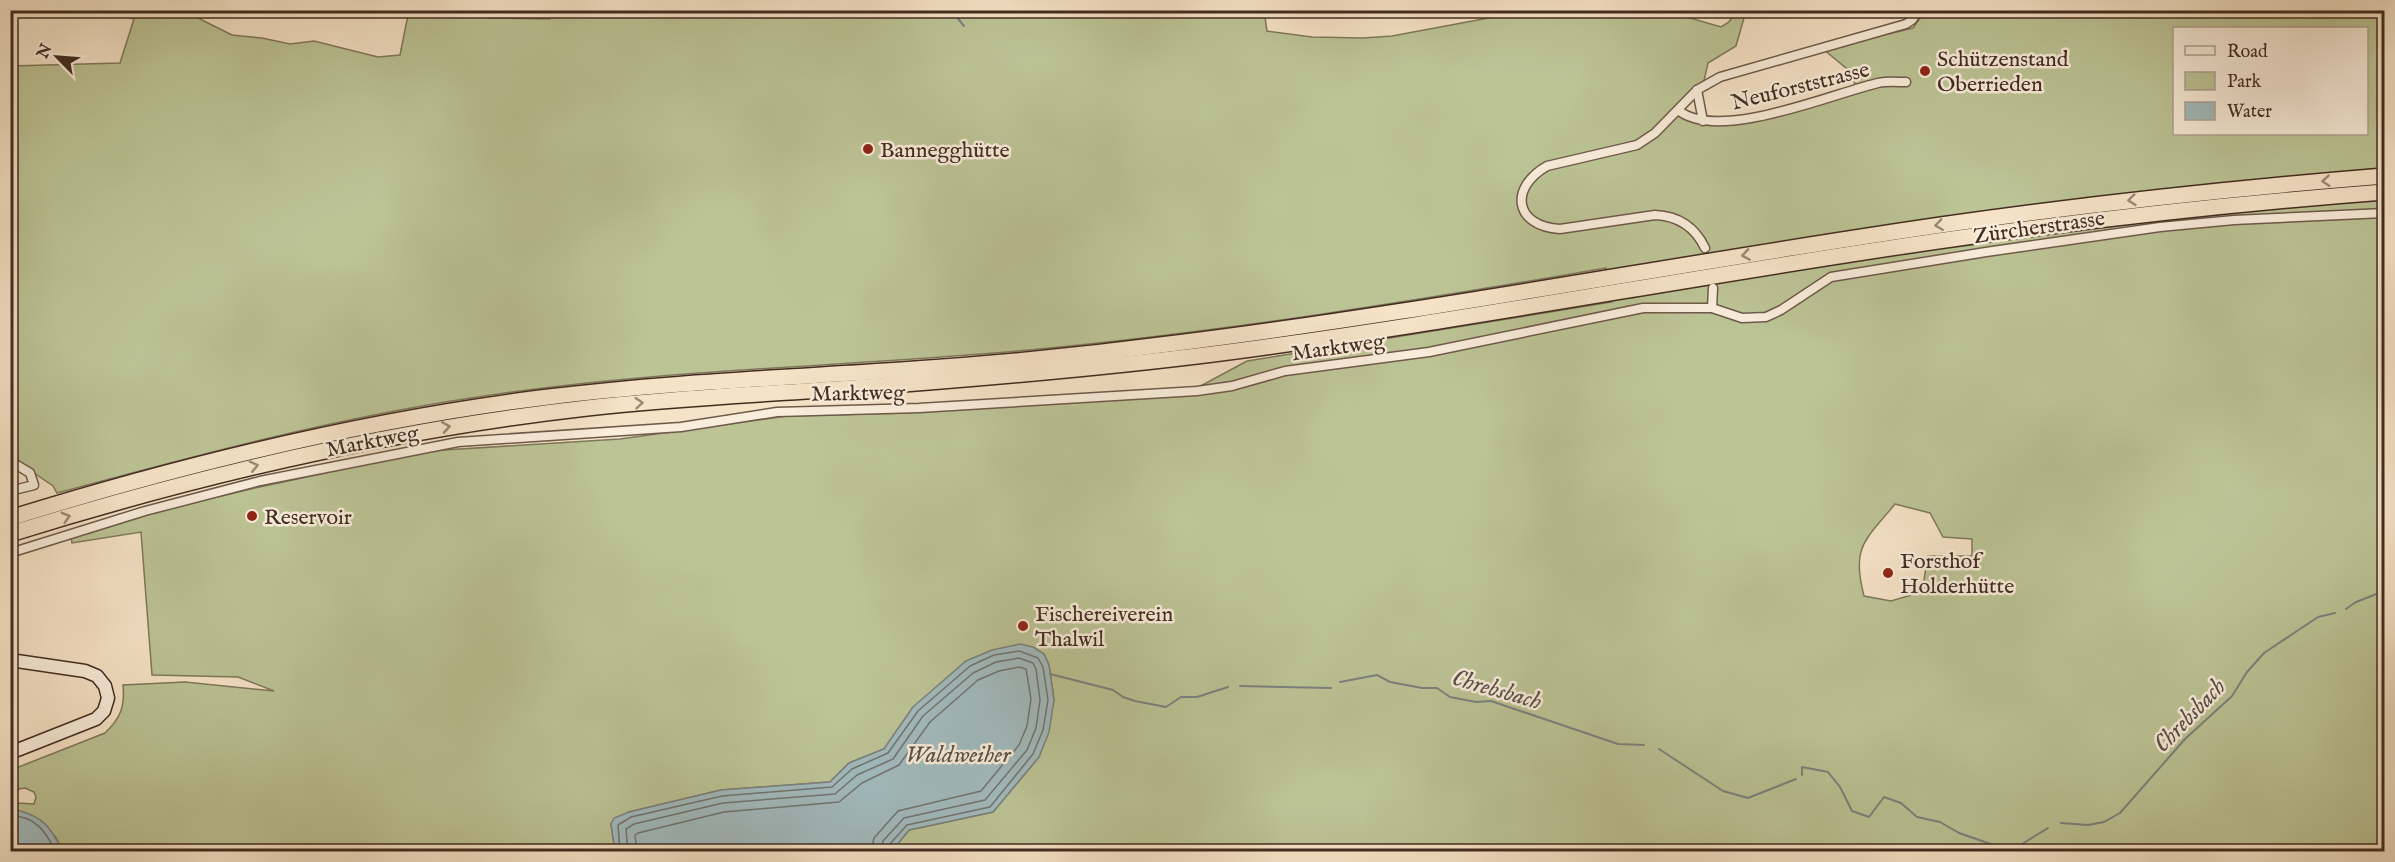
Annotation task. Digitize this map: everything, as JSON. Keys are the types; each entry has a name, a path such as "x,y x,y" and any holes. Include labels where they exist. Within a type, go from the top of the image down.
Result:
{"highway":[{"path":"10,518 141,479 243,452 369,425 493,404 631,388 991,363 1161,345 1448,304 1946,224 2222,190 2385,176"},
{"path":"10,534 255,465 355,444 505,418 675,400 1024,375 1201,355 1464,317 1964,237 2123,217 2385,192"}],"main road":[{"path":"10,660 92,673 105,686 108,698 104,711 96,719 10,753"}],"street":[{"path":"1705,248 1697,232 1685,223 1666,215 1560,230 1544,228 1531,221 1524,212 1522,196 1526,182 1547,166 1637,145 1655,133 1697,90 1720,77 1906,24 1919,10"},
{"name":"Neuforststrasse","path":"1678,110 1684,115 1703,121 1731,122 1880,82 1906,82"},
{"name":"Neuforststrasse","path":"1697,90 1703,121"},
{"name":"Zürcherstrasse","path":"1712,308 1742,318 1766,317 1781,310 1826,280 1840,274 2160,227 2234,220 2385,213"},
{"path":"1712,308 1713,288"},
{"name":"Marktweg","path":"10,553 145,511 260,481 458,442 681,427 785,412 919,408 1197,391 1232,386 1285,371 1429,352 1643,308 1663,306 1712,308"},
{"path":"10,461 30,473 34,485 10,491"}],"green space":[{"path":"166,10 188,13 232,35 290,44 314,41 378,57 400,55 409,10 485,11 489,18 550,19 553,10 1264,10 1267,31 1312,37 1363,38 1392,36 1526,11 1666,11 1721,27 1729,22 1736,11 1746,11 1736,46 1708,63 1703,85 1678,110 1684,115 1731,122 1856,89 1852,73 1823,49 1913,28 1925,11 2384,11 2384,851 892,851 909,830 993,812 1039,757 1054,700 1049,665 1044,654 913,707 884,749 849,763 830,782 721,790 629,812 611,824 615,851 63,851 55,836 17,810 11,811 11,799 15,798 17,803 34,804 36,797 34,792 25,788 19,789 15,796 11,797 11,770 105,733 121,711 123,685 185,682 274,691 238,677 152,675 141,532 72,543 70,532 255,488 428,451 620,439 787,416 906,413 1038,403 1182,396 1247,361 1612,302 1606,268 1318,315 1101,343 540,388 367,416 211,452 57,493 53,486 11,457 11,66 120,63 134,19 104,11","holes":["1895,504 1930,513 1943,537 1972,539 1972,556 1928,556 1922,592 1891,601 1864,596 1860,579 1860,555 1863,545 1876,527"]}],"water":[{"name":"Waldweiher","path":"1020,644 1033,647 1044,654 1049,665 1054,700 1049,732 1039,757 993,812 909,830 892,851 615,851 611,824 614,818 629,812 721,790 830,782 849,763 884,749 913,707 966,661 992,650"},
{"path":"17,810 34,816 45,824 63,851 11,851 11,811"}],"waterway":[{"path":"533,14 538,10"},
{"path":"834,10 846,15 889,10"},
{"path":"951,10 964,26"},
{"name":"Chrebsbach","path":"2346,609 2356,602 2384,591"},
{"name":"Chrebsbach","path":"2061,823 2088,825 2104,822 2120,813 2185,739 2232,696 2247,672 2264,653 2318,617 2335,613"},
{"name":"Chrebsbach","path":"1050,674 1113,690 1135,701 1166,707 1181,697 1197,697 1228,687"},
{"name":"Chrebsbach","path":"1340,682 1377,675 1390,682 1422,688 1437,688 1450,697 1476,702 1491,701 1618,744 1644,745"},
{"name":"Chrebsbach","path":"1240,686 1331,688"},
{"name":"Chrebsbach","path":"1659,749 1723,791 1748,798 1796,779"},
{"name":"Chrebsbach","path":"1802,775 1802,767 1828,772 1840,787 1852,811 1869,817 1884,797 1901,803 1917,817 1940,822 1959,833 2005,849 2014,849 2048,828"}],"place":[{"name":"Schützenstand Oberrieden","path":"1925,71"},
{"name":"Bannegghütte","path":"868,149"},
{"name":"Reservoir","path":"252,516"},
{"name":"Forsthof Holderhütte","path":"1888,573"},
{"name":"Fischereiverein Thalwil","path":"1023,626"}]}
